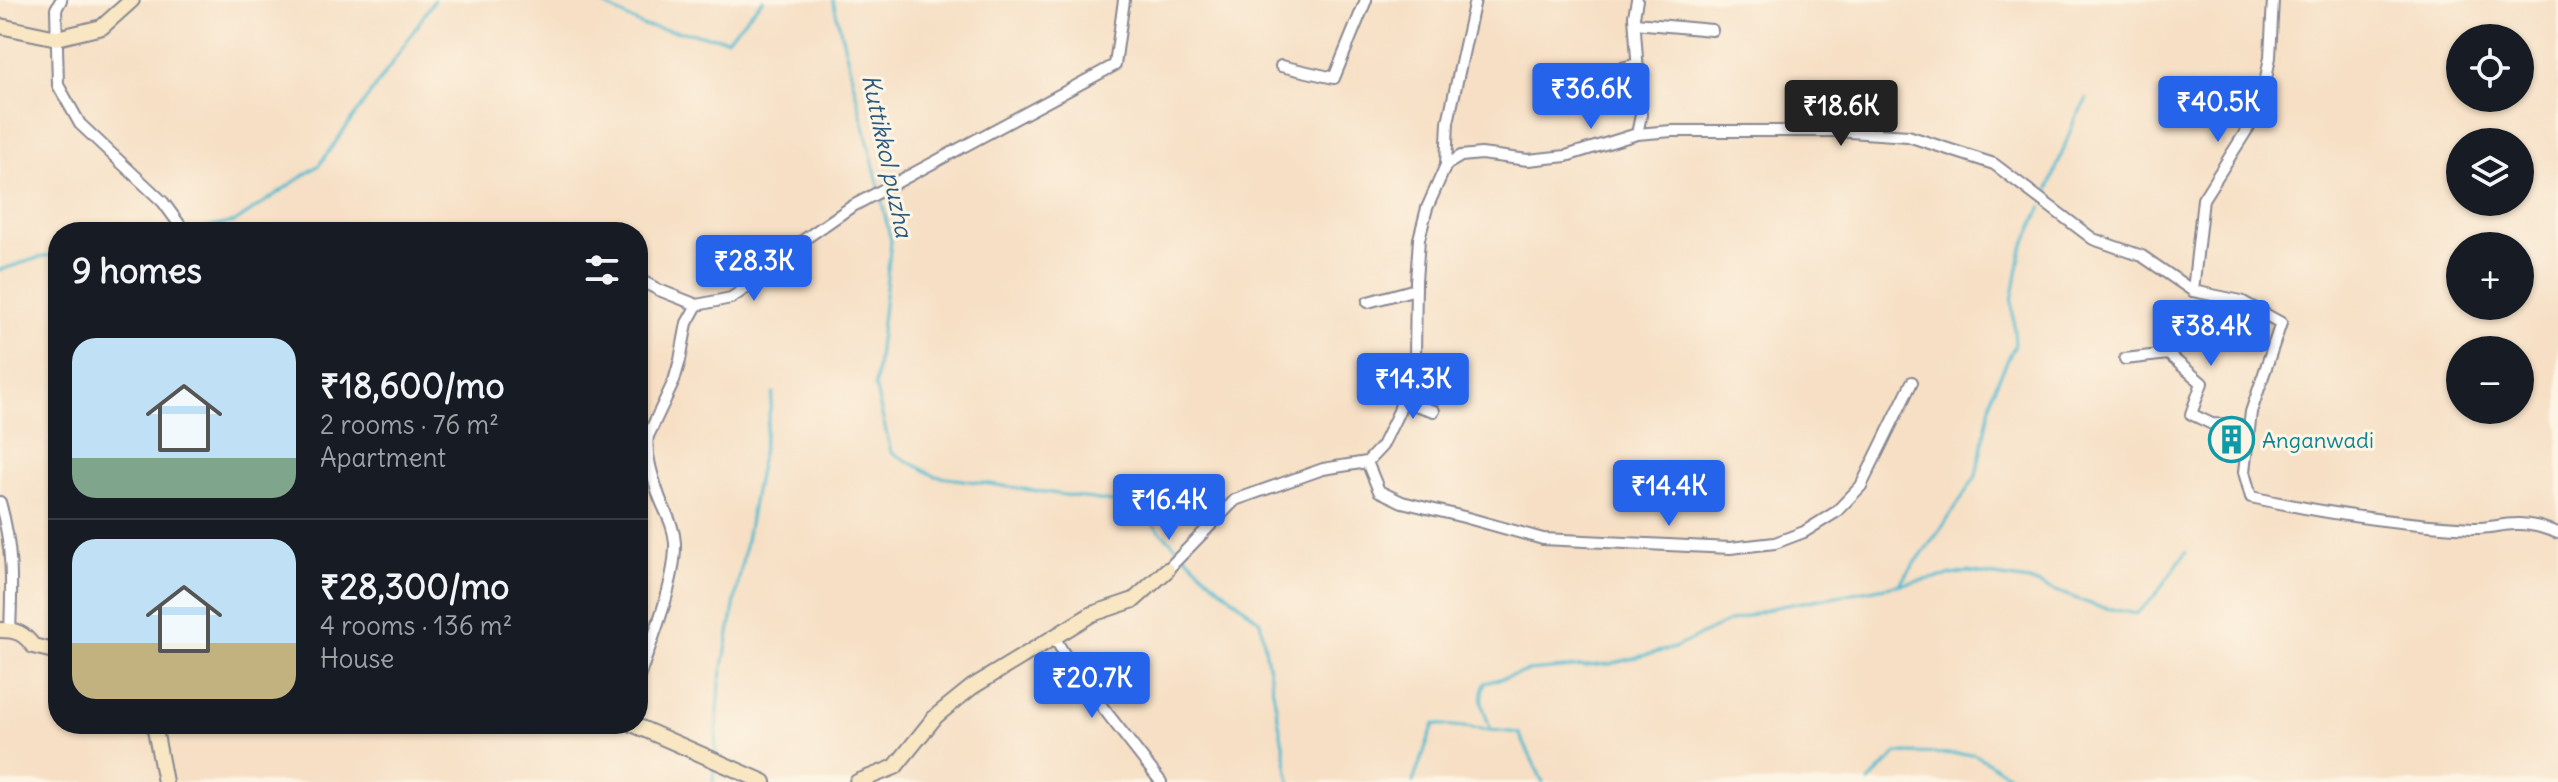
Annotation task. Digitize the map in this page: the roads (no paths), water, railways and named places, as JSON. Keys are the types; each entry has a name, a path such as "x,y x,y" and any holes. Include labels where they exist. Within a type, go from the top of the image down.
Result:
{"street":[{"path":"61,0 56,9 58,85 80,124 163,202 178,222"},
{"path":"0,26 57,38 102,27 132,0"},
{"path":"648,284 697,305 731,298 764,276 802,241 851,207 1115,65 1124,0"},
{"path":"1281,66 1334,78 1366,0"},
{"path":"857,782 895,767 936,716 972,687 1092,614 1134,600 1235,500 1323,469 1367,462 1382,446 1402,401 1415,356 1419,239 1427,208 1446,165 1448,122 1475,0"},
{"path":"1637,0 1635,23 1641,115 1637,134"},
{"path":"2193,291 2203,199 2250,125 2263,95 2270,57 2273,0"},
{"path":"1635,23 1712,30"},
{"path":"1595,75 1637,64"},
{"path":"1446,165 1461,156 1481,154 1528,160 1566,156 1637,134 1672,131 1835,131 1908,136 1994,164 2093,239 2142,256 2193,291 2241,301 2281,323 2251,412 2244,472 2251,497 2302,508 2390,520 2476,529 2518,523 2558,533"},
{"path":"1368,302 1416,289"},
{"path":"648,436 674,381 687,323 697,305"},
{"path":"2125,359 2168,354 2202,383 2191,414 2212,424 2240,425 2248,437"},
{"path":"1367,462 1379,491 1402,502 1543,539 1730,548 1775,543 1804,532 1836,512 1861,486 1912,382"},
{"path":"1402,401 1434,411"},
{"path":"648,454 675,543 671,579 648,649"},
{"path":"0,502 12,559 5,630 17,631 27,637 33,646 48,650"},
{"path":"1054,637 1075,672 1161,782"},
{"path":"648,731 764,782"},
{"path":"156,734 165,782"}],"waterway":[{"path":"235,222 319,165 434,0"},
{"name":"Kuttikkol puzha","path":"595,0 643,26 727,39 763,0"},
{"name":"Kuttikkol puzha","path":"833,0 879,187"},
{"path":"2045,199 2074,121 2087,99"},
{"name":"Kuttikkol puzha","path":"880,194 891,241 875,386 891,452 935,476 1133,505 1211,580 1260,621 1290,782"},
{"path":"1901,582 1976,476 1993,391 2015,344 2012,301 2021,252 2042,206"},
{"path":"0,270 48,256"},
{"path":"715,753 720,683 773,393"},
{"path":"1491,730 1482,701 1485,683 1528,671 1610,664 1674,648 1728,622 1776,607 1968,572 2029,581 2096,606 2136,614 2155,596 2186,552"},
{"name":"Kuttikkol puzha","path":"1413,782 1434,724 1519,733 1543,782"},
{"name":"Kuttikkol puzha","path":"1869,782 1897,753 1974,754 2021,782"},
{"path":"713,782 714,770"}],"place":[{"name":"Anganwadi","path":"2231,440"}]}
